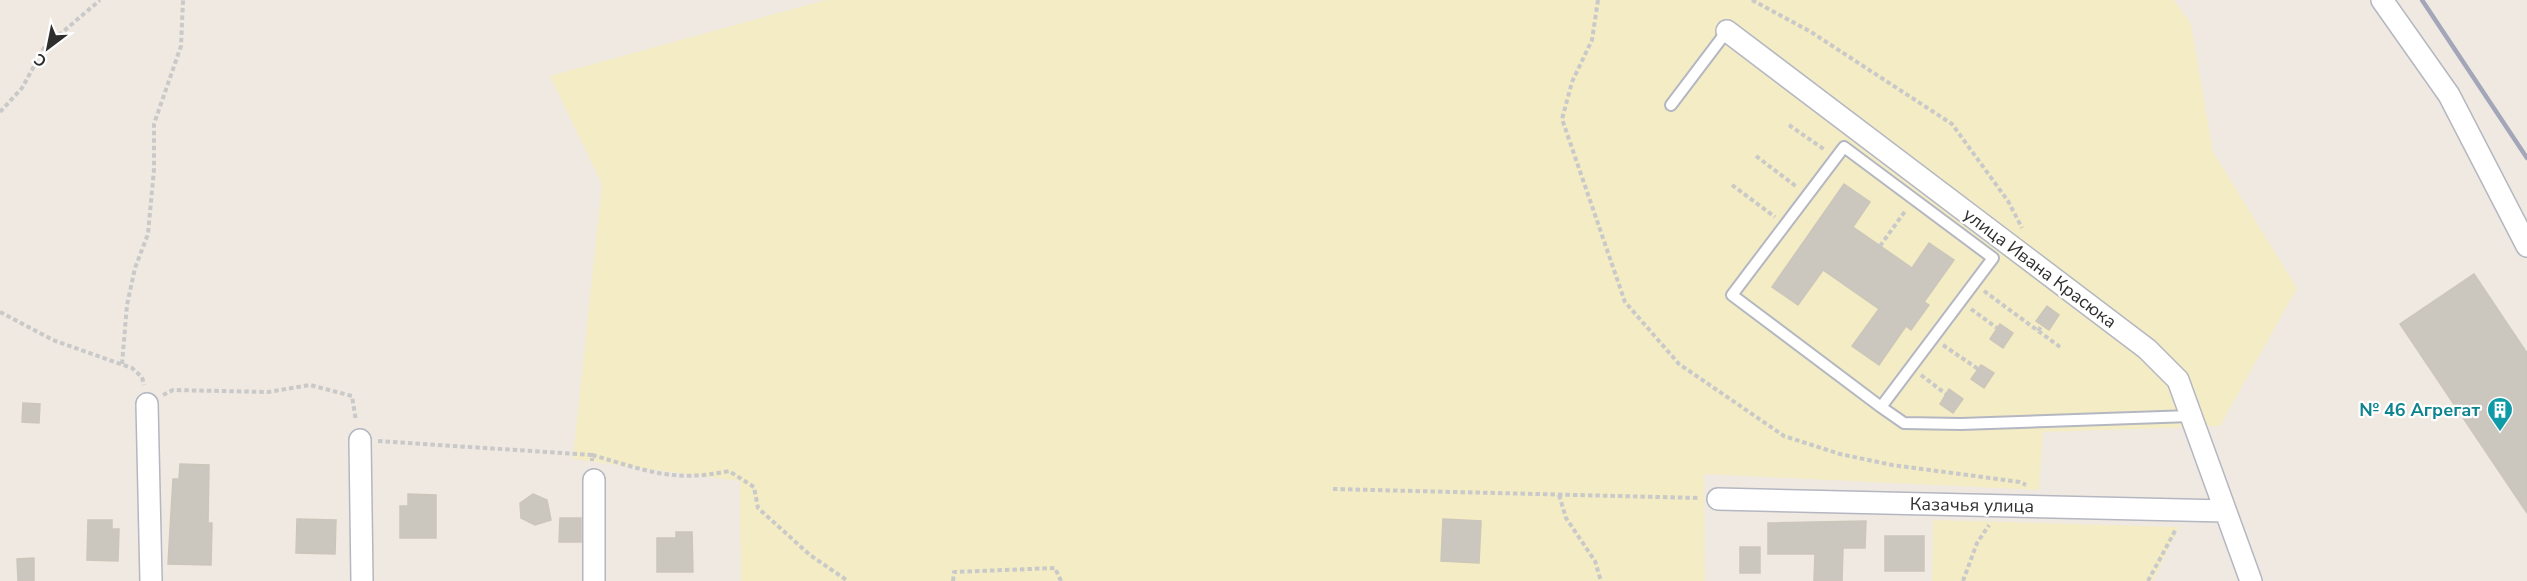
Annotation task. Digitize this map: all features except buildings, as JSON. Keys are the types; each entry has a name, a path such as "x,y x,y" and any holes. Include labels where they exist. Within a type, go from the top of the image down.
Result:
{"street":[{"path":"2382,0 2449,95 2527,246"},
{"name":"улица Ивана Красюка","path":"1727,31 2147,349 2178,380 2251,581"},
{"path":"147,404 151,581"},
{"path":"360,440 362,581"},
{"path":"594,480 594,581"},
{"name":"Казачья улица","path":"1718,499 2225,511"}],"lane":[{"path":"1671,105 1727,31"},
{"path":"1881,407 1993,258 1844,147 1732,296 1881,407 1904,423 1961,424 2191,416"}],"path":[{"path":"0,112 22,88 44,48 100,0"},
{"path":"122,364 127,305 135,268 148,234 154,169 154,124 181,46 183,0"},
{"path":"1598,0 1592,40 1572,82 1562,119 1624,302 1679,364 1784,436 1840,454 1892,465 2020,482 2029,488"},
{"path":"1752,0 1811,32 1952,124 2008,201 2026,236"},
{"path":"1789,125 1836,157"},
{"path":"1756,156 1808,195"},
{"path":"1732,185 1785,224"},
{"path":"1880,246 1914,200"},
{"path":"1974,283 2060,347"},
{"path":"1961,301 1997,328"},
{"path":"0,312 53,340 122,364 142,377 147,404 172,390 268,392 310,385 352,396 360,440 592,455 667,476 703,476 729,471 754,487 758,508 810,555 848,581"},
{"path":"2038,331 2042,325"},
{"path":"1933,338 1978,369"},
{"path":"1911,367 1946,394"},
{"path":"592,455 594,480"},
{"path":"1333,489 1718,499"},
{"path":"1559,495 1566,518 1595,561 1601,581"},
{"path":"1963,581 1977,543 2001,506"},
{"path":"2148,581 2187,510"},
{"path":"953,581 954,572 1055,568 1061,581"}],"sand":[{"path":"826,0 2174,0 2191,24 2213,152 2297,288 2220,426 2043,432 2039,490 1704,474 1705,581 741,581 740,481 573,459 602,184 550,76"},
{"path":"1933,520 2179,527 2153,581 1932,581"}],"railway":[{"path":"2422,0 2527,158"}],"place":[{"name":"№ 46 Агрегат","path":"2500,433"}]}
